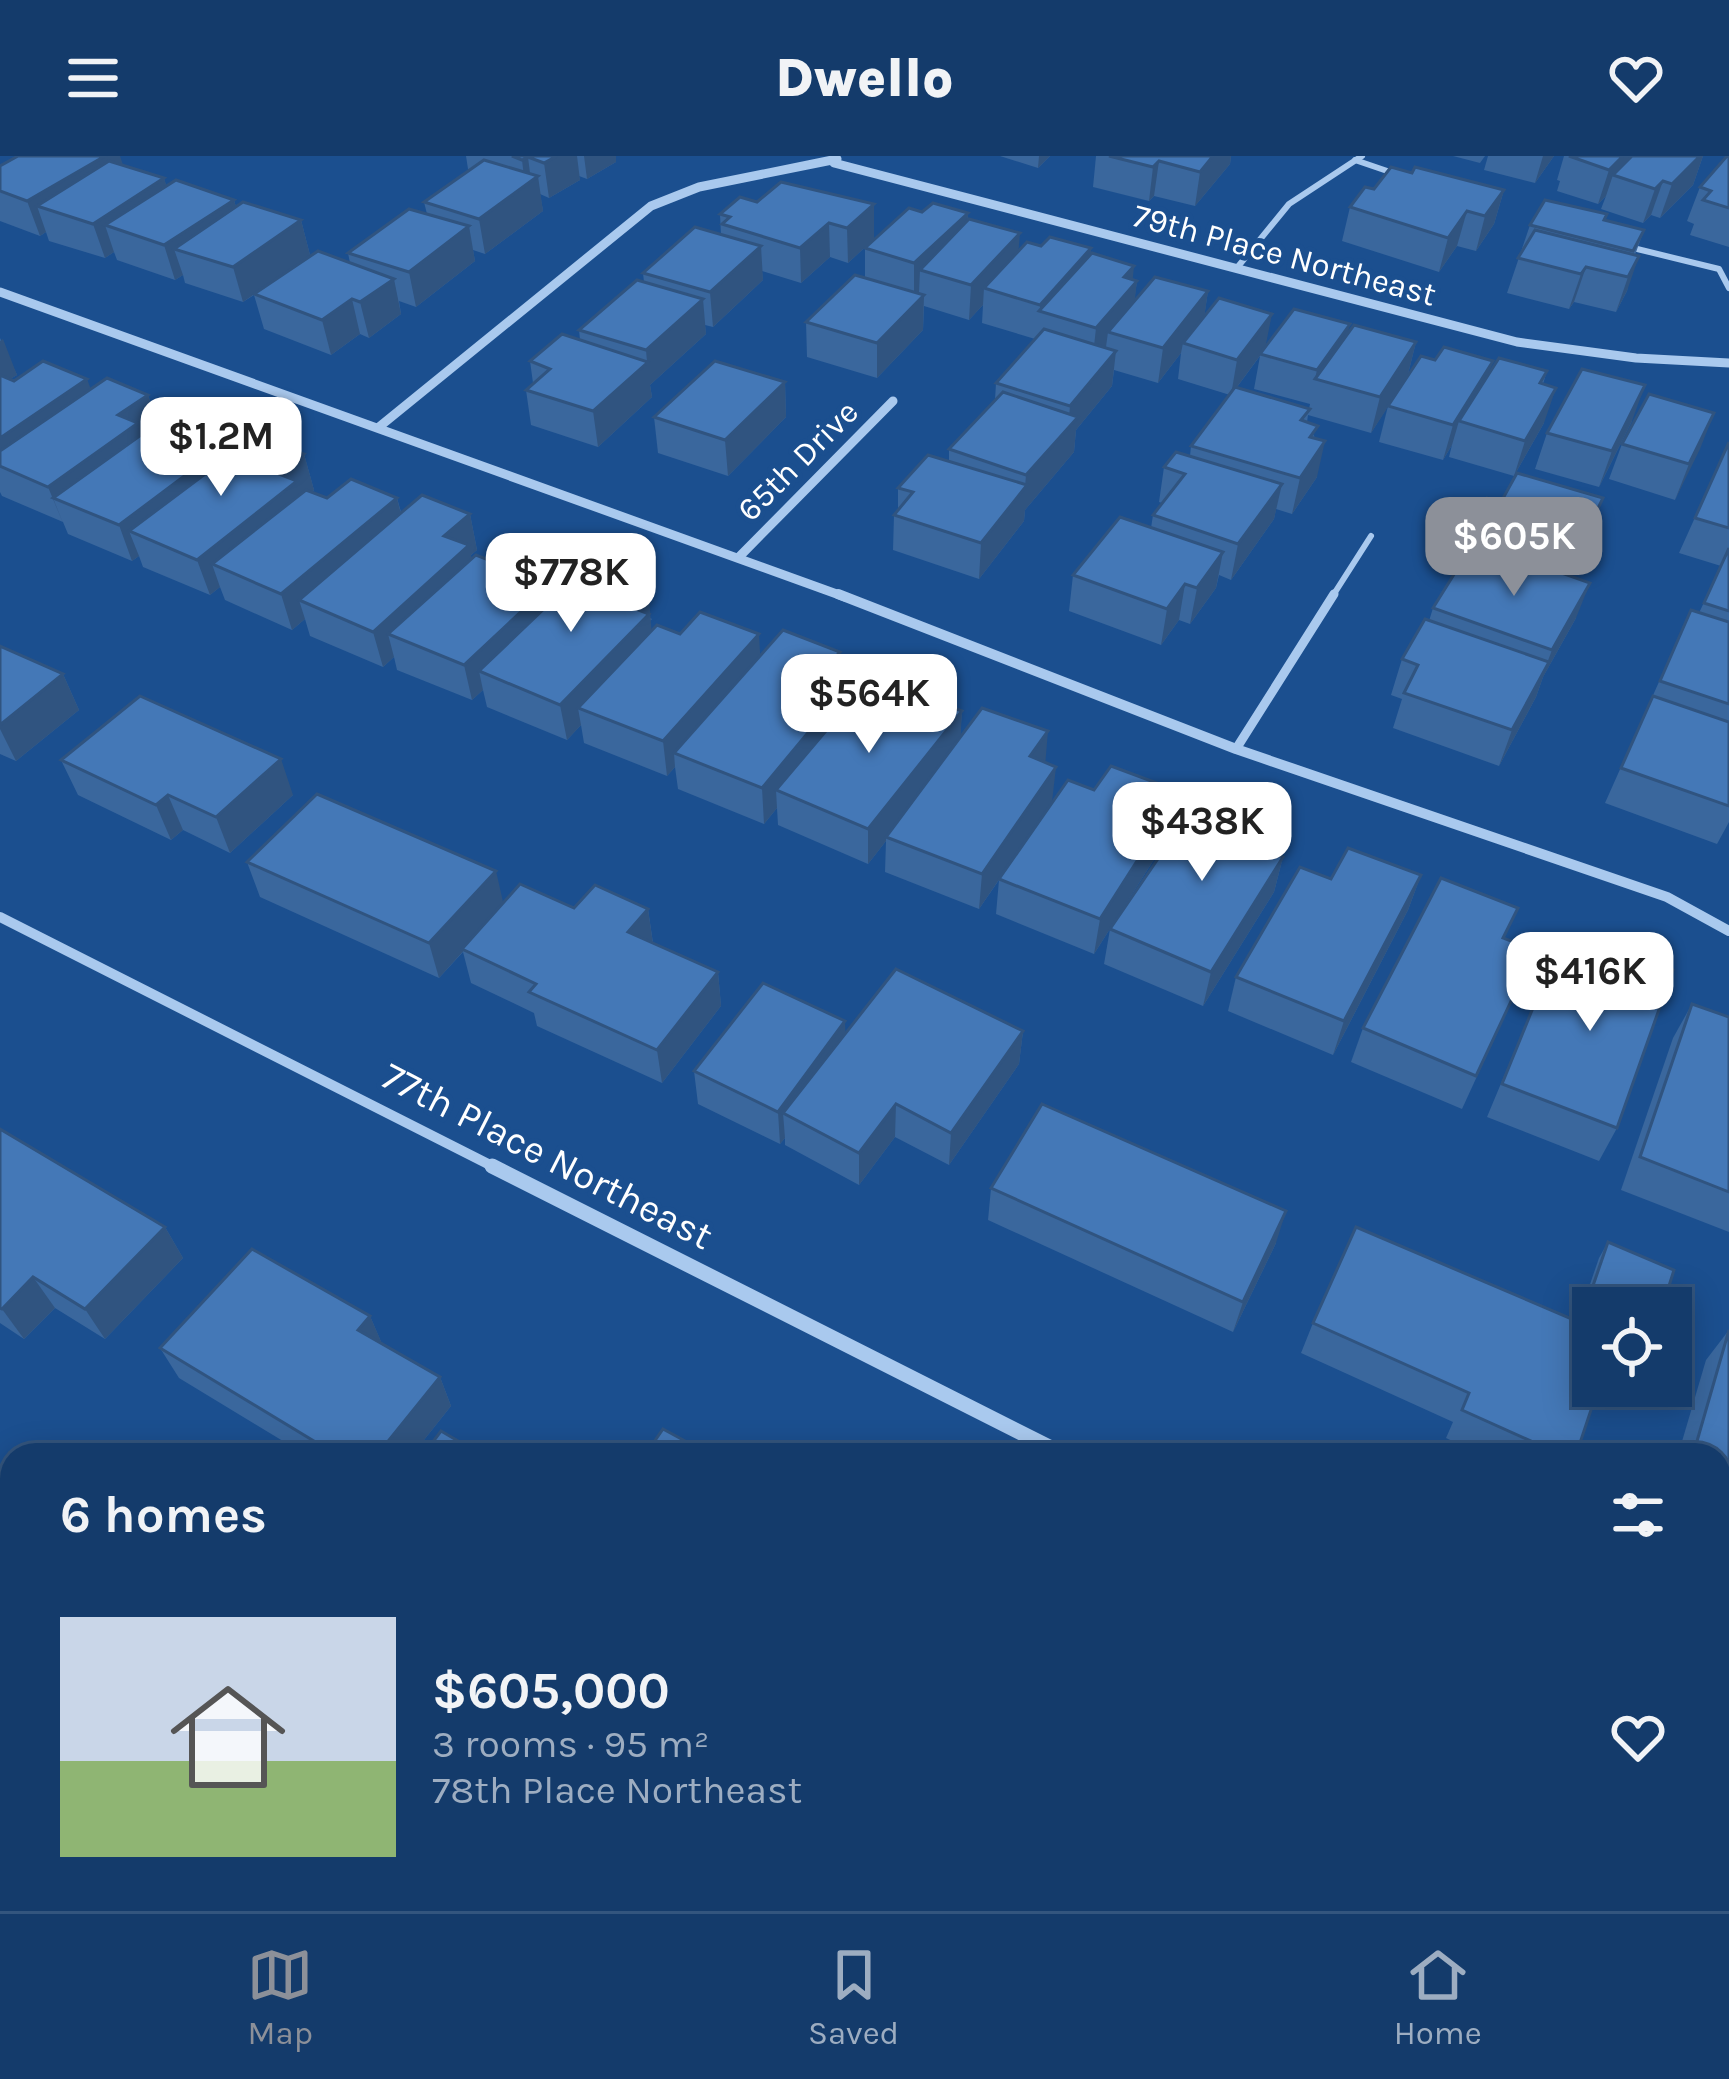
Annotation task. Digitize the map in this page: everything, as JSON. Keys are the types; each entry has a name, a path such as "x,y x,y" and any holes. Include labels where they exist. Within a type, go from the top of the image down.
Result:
{"street":[{"name":"79th Place Northeast","path":"837,160 1516,342 1636,358 1729,363"},
{"path":"379,428 651,206 700,187 837,160"},
{"path":"0,292 740,556 1236,749 1667,897 1729,931"},
{"name":"65th Drive","path":"740,556 893,400"},
{"name":"77th Place Northeast","path":"0,916 1041,1443"}],"lane":[{"path":"1235,269 1289,204 1359,158 1412,179"},
{"path":"1626,246 1719,268 1729,288"},
{"path":"1236,749 1371,536"}],"building":[{"path":"18,156 105,156 27,201 0,191 0,166"},
{"path":"512,156 557,156 544,163"},
{"path":"1109,156 1213,156 1200,172 1159,161 1153,167"},
{"path":"1569,156 1623,156 1609,170"},
{"path":"1632,156 1700,156 1672,184 1663,181 1655,189 1613,175"},
{"path":"1727,156 1729,208 1703,200 1711,191 1700,187"},
{"path":"484,160 538,176 479,219 424,202"},
{"path":"109,161 164,178 93,224 37,206"},
{"path":"1391,167 1412,173 1415,167 1504,190 1485,216 1467,211 1448,238 1350,207 1365,187 1374,189"},
{"path":"176,180 234,200 164,245 105,225"},
{"path":"781,182 874,204 847,228 829,223 800,248 722,224 730,217 720,214 740,197 757,202"},
{"path":"1545,200 1607,214 1604,220 1644,230 1633,251 1530,225"},
{"path":"243,202 301,220 233,267 174,249"},
{"path":"933,203 968,213 914,263 865,248 909,208 922,212"},
{"path":"409,209 469,226 409,272 348,253"},
{"path":"969,219 1020,233 971,285 920,270"},
{"path":"695,227 761,246 710,292 643,273"},
{"path":"1535,230 1639,256 1628,277 1586,267 1581,274 1518,258"},
{"path":"1050,237 1091,248 1040,305 984,288 1027,242 1041,246"},
{"path":"318,251 394,279 322,320 254,294"},
{"path":"1092,253 1134,266 1124,277 1137,281 1096,328 1039,311"},
{"path":"855,275 924,295 877,343 806,322"},
{"path":"1155,277 1208,291 1163,348 1108,332"},
{"path":"637,280 703,299 646,350 579,330"},
{"path":"1219,298 1272,314 1237,360 1183,343"},
{"path":"1294,309 1350,324 1317,370 1260,354"},
{"path":"1354,325 1416,342 1380,397 1315,379"},
{"path":"1044,329 1116,351 1070,406 996,383"},
{"path":"562,334 648,362 593,411 526,390 550,369 530,361"},
{"path":"1444,347 1493,361 1453,425 1388,406 1421,356 1435,360"},
{"path":"1499,358 1547,371 1540,383 1556,388 1525,441 1459,421"},
{"path":"43,361 87,379 0,438 0,375 14,381"},
{"path":"715,361 785,382 725,440 654,417"},
{"path":"1582,369 1645,385 1612,451 1547,433"},
{"path":"107,378 148,395 118,415 138,423 48,487 0,466 0,451"},
{"path":"1235,387 1310,409 1301,420 1318,426 1310,437 1325,441 1300,478 1191,446"},
{"path":"1003,392 1078,417 1026,475 949,449"},
{"path":"1649,394 1714,413 1689,464 1622,444"},
{"path":"187,419 235,438 119,525 53,498 148,430 164,436"},
{"path":"256,436 304,454 279,474 297,481 197,560 129,531"},
{"path":"1729,442 1729,528 1695,518"},
{"path":"1176,452 1282,484 1238,544 1153,515 1185,474 1164,467"},
{"path":"928,455 1027,485 981,543 894,515 913,492 898,488"},
{"path":"1517,473 1603,498 1572,562 1469,532 1487,498 1501,502"},
{"path":"351,479 397,498 281,594 212,564 306,490 327,498"},
{"path":"422,495 470,514 444,536 469,545 373,632 299,600"},
{"path":"1120,517 1223,552 1197,588 1185,584 1167,609 1073,575"},
{"path":"519,543 573,563 464,665 388,634 476,555 496,563"},
{"path":"1729,548 1729,611 1704,603"},
{"path":"1505,553 1590,583 1552,650 1433,608 1458,568 1469,571 1477,558 1498,565"},
{"path":"592,563 648,583 625,605 649,614 560,705 479,671"},
{"path":"1691,610 1729,622 1729,704 1660,681"},
{"path":"700,612 759,634 663,741 578,708 657,625 680,634"},
{"path":"1425,619 1549,662 1512,730 1404,693 1418,665 1402,659"},
{"path":"783,630 840,652 818,676 846,687 762,788 674,753"},
{"path":"0,646 63,674 0,725"},
{"path":"897,687 962,711 868,829 776,790 853,699 878,709"},
{"path":"140,696 281,759 216,817 168,795 156,805 61,760"},
{"path":"1653,696 1729,722 1729,806 1621,768"},
{"path":"982,708 1048,731 1030,756 1056,767 982,874 886,837"},
{"path":"1111,766 1181,792 1100,919 999,879 1068,780 1094,790"},
{"path":"1203,793 1271,819 1254,845 1283,857 1211,972 1110,929"},
{"path":"317,794 496,871 429,943 247,862"},
{"path":"1348,848 1421,875 1344,1021 1236,977 1300,867 1331,879"},
{"path":"1441,878 1518,908 1503,938 1535,950 1476,1076 1363,1028"},
{"path":"520,884 574,908 595,885 648,909 628,932 718,972 657,1050 529,992 536,984 462,949"},
{"path":"1594,942 1673,970 1617,1128 1502,1084 1550,966 1580,977"},
{"path":"896,969 1023,1031 951,1133 896,1104 859,1153 783,1113"},
{"path":"763,983 845,1021 778,1112 694,1071"},
{"path":"1692,1004 1729,1017 1729,1192 1640,1157"},
{"path":"1042,1104 1286,1211 1243,1302 991,1188"},
{"path":"0,1129 165,1227 85,1309 33,1277 0,1308"},
{"path":"1356,1227 1572,1319 1572,1407 1592,1407 1580,1443 1535,1443 1462,1410 1469,1393 1313,1323"},
{"path":"1608,1242 1674,1270 1669,1287 1593,1287"},
{"path":"252,1249 370,1316 358,1330 440,1377 387,1443 317,1443 160,1348"},
{"path":"1729,1330 1729,1443 1696,1443"},
{"path":"663,1429 689,1443 653,1443"},
{"path":"441,1431 462,1443 432,1443"}]}
